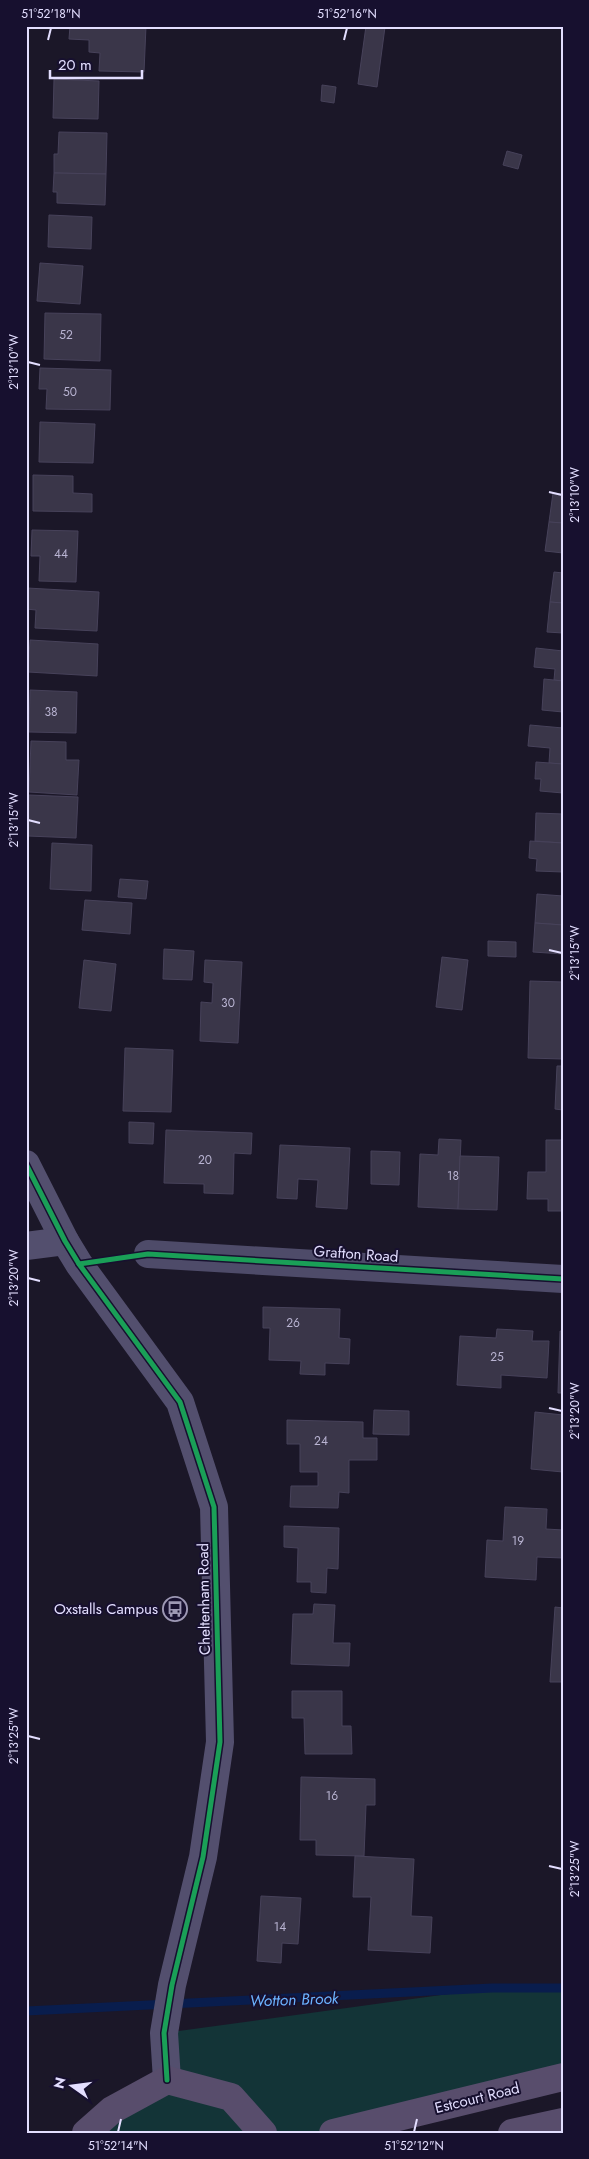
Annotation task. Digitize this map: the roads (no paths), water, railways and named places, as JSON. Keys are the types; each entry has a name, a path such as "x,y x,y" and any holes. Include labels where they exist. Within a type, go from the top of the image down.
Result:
{"main road":[{"name":"Cheltenham Road","path":"26,1164 64,1241 180,1402 214,1507 220,1742 204,1857 172,1985 164,2033 167,2080"},
{"path":"26,1246 64,1241"},
{"name":"Estcourt Road","path":"333,2133 563,2077"},
{"path":"86,2133 109,2121 167,2080 232,2097 263,2133"},
{"path":"512,2133 563,2122"}],"street":[{"name":"Grafton Road","path":"148,1254 563,1279"}],"waterway":[{"name":"Wotton Brook","path":"26,2011 492,1988 563,1988"}],"place":[{"name":"Oxstalls Campus","path":"175,1609"}]}
